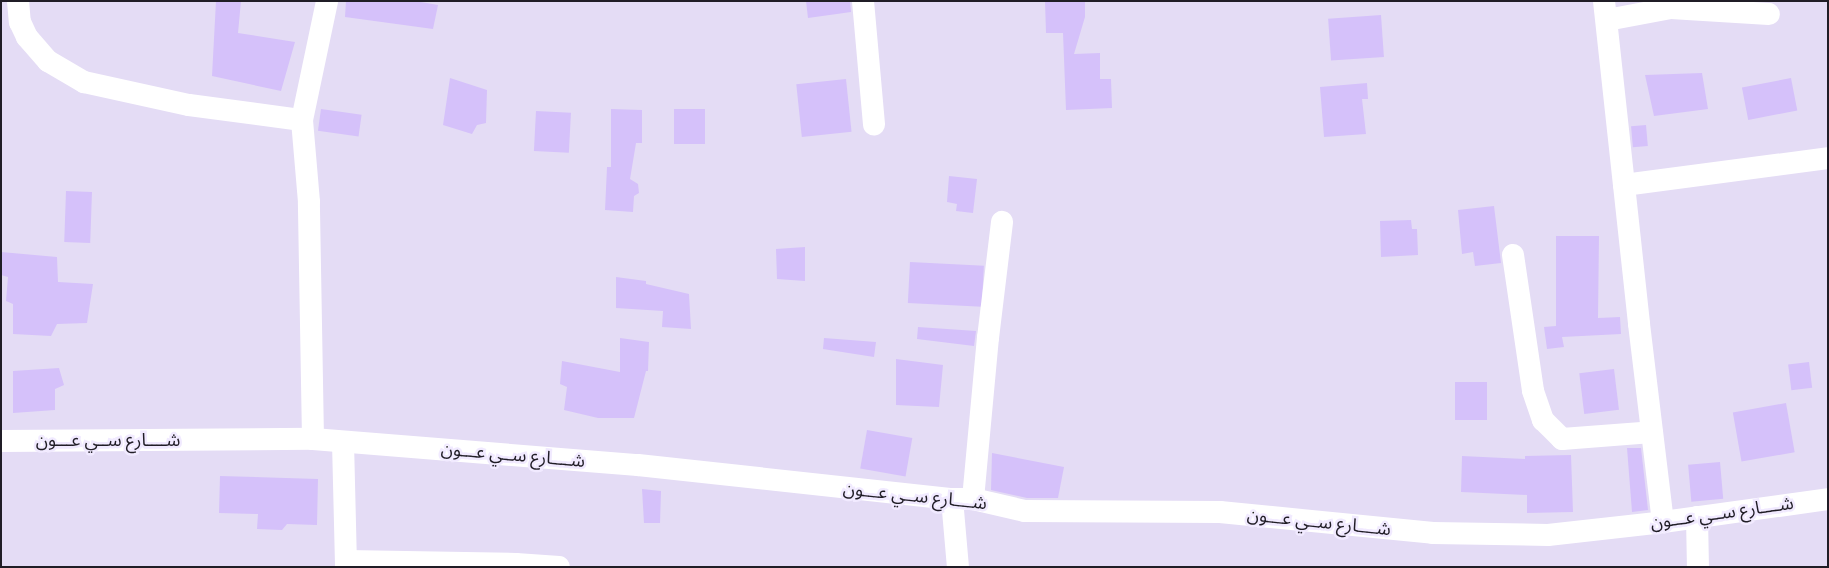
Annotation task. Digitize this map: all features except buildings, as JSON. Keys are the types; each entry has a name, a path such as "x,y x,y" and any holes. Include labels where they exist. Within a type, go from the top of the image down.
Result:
{"street":[{"path":"18,1 20,22 32,43 48,61 84,82 189,105 302,120"},
{"path":"313,439 309,202 302,120 327,1"},
{"path":"863,1 874,125"},
{"path":"1663,522 1606,11 1671,8 1769,14"},
{"path":"1624,185 1828,158"},
{"path":"958,567 962,499 988,338 1002,222"},
{"path":"1513,255 1532,391 1543,420 1562,439 1652,432"},
{"name":"شــــارع ســي عـــون","path":"1,440 313,439 638,465 962,499 1025,511 1220,512 1433,533 1548,535 1663,522 1828,499"},
{"path":"343,442 346,564 516,564 559,567"},
{"path":"1697,517 1698,567"}]}
